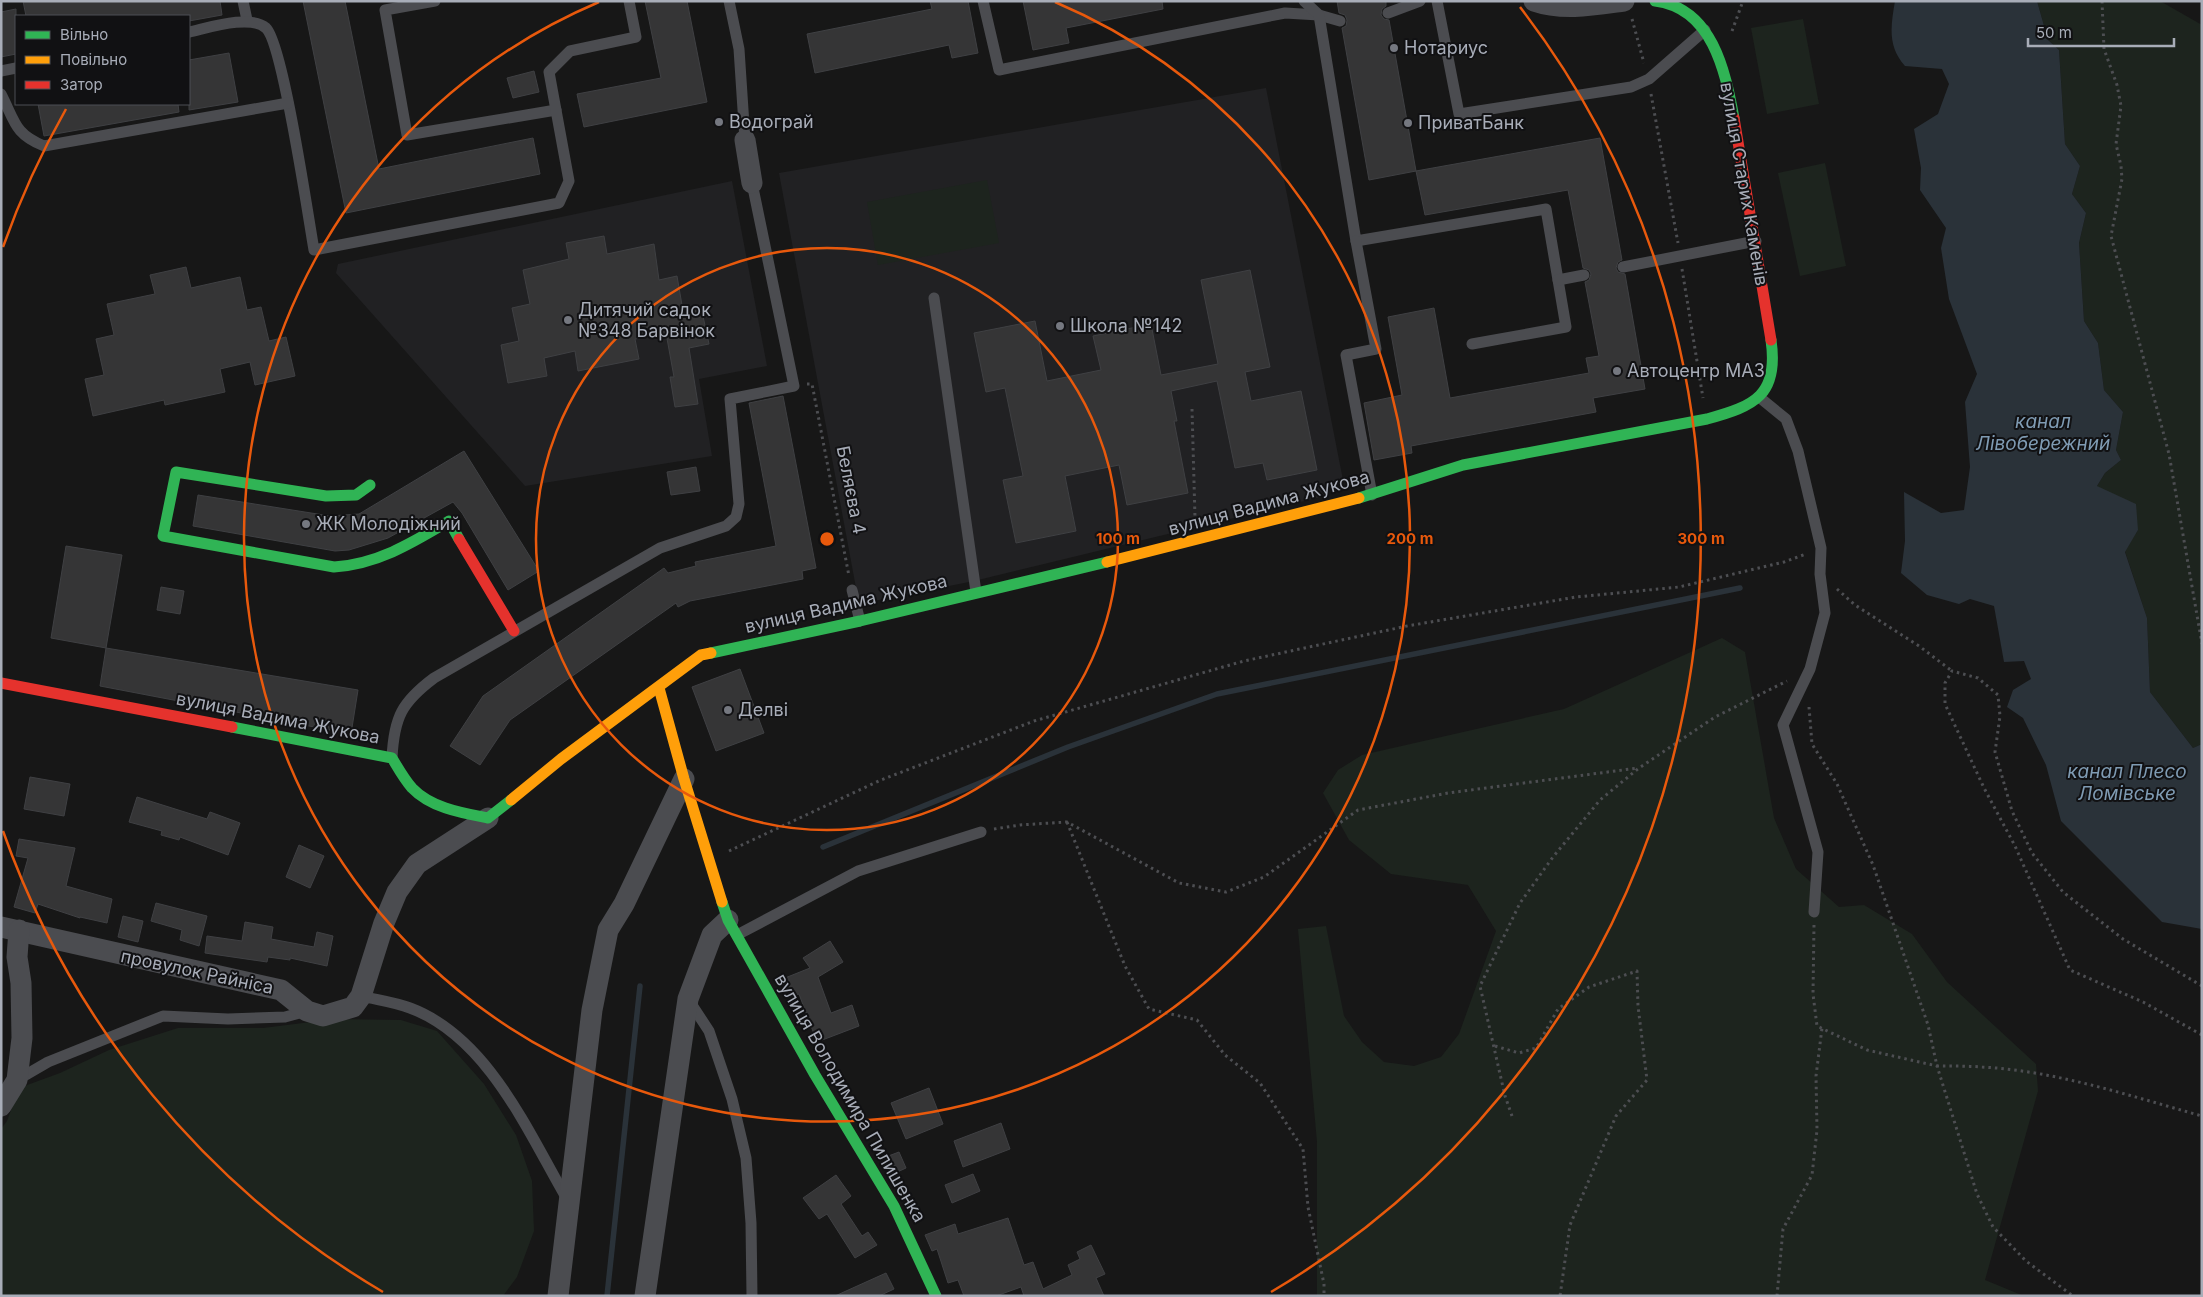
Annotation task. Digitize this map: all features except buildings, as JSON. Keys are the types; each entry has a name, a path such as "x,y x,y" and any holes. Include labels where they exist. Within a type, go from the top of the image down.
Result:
{"street":[{"path":"1534,1 1569,6 1627,6"},
{"name":"вулиця Старих Каменів","path":"1655,1 1663,2 1690,14 1705,30 1713,44 1727,83 1756,241 1774,359 1769,386 1759,397"},
{"path":"745,140 752,183"},
{"name":"вулиця Вадима Жукова","path":"1,683 392,758 412,788 434,802 457,812 488,818 561,759 701,656 860,621 1196,541 1372,495 1463,465 1706,419 1742,408 1759,397"},
{"path":"370,485 356,494 326,496 176,472 163,536 334,567 355,567 384,558 449,521 514,631"},
{"name":"вулиця Володимира Пилишенка","path":"659,688 709,860 733,927 815,1075 894,1206 936,1296"},
{"path":"558,1296 592,1010 608,930 624,904 684,779"},
{"path":"307,1011 323,1016 353,1007 361,996 384,923 398,892 417,864 488,818"},
{"path":"646,1296 688,999 712,935 733,927"},
{"path":"1,1106 17,1080 22,1038 21,983 10,929"},
{"name":"провулок Райніса","path":"10,929 148,962 281,990 307,1011"}],"lane":[{"path":"243,1 247,20"},
{"path":"435,1 385,10 407,135 556,110"},
{"path":"190,32 247,20 266,28 275,43 288,102 314,250 559,203 569,181 549,72 570,50 636,38 629,1"},
{"path":"729,1 739,49 745,140"},
{"path":"983,1 999,70 1285,13 1319,15 1340,21"},
{"path":"1304,1 1319,15 1356,241 1376,349 1346,355 1372,495"},
{"path":"1388,13 1420,1"},
{"path":"1437,1 1459,114 1631,87 1649,79 1705,30"},
{"path":"1,71 15,68"},
{"path":"1,94 13,122 29,140 44,146 288,102"},
{"path":"392,758 393,734 401,711 415,692 434,678 660,548 732,522 736,517 739,504 730,399 794,386 752,183"},
{"path":"1356,241 1546,209 1566,327 1472,344"},
{"path":"1623,268 1756,241"},
{"path":"1558,280 1584,275"},
{"path":"934,298 976,592"},
{"path":"1759,397 1786,419 1798,451 1821,548 1820,574 1825,612 1810,669 1783,725 1818,852 1814,912"},
{"path":"852,590 860,621"},
{"path":"733,927 858,871 981,832"},
{"path":"361,996 410,1008 448,1029 481,1060 508,1096 569,1203"},
{"path":"688,999 709,1031 732,1099 746,1158 751,1223 752,1296"},
{"path":"17,1080 48,1062 163,1016 228,1019 285,1017 307,1011"}],"path":[{"path":"2102,1 2104,49 2117,85 2121,106 2116,144 2122,179 2112,236 2169,454 2202,644"},
{"path":"1627,6 1649,79 1706,419"},
{"name":"Беляєва 4","path":"794,386 812,384 852,590"},
{"path":"1192,409 1196,541"},
{"path":"709,860 881,780 1034,722 1244,661 1407,626 1576,597 1679,587 1784,562 1821,548"},
{"path":"1820,574 1855,605 1919,646 1952,671 1978,678 1998,694 2000,716 1995,752 2012,811 2032,853 2062,892 2123,939 2202,986"},
{"path":"1512,1116 1505,1096 1495,1045 1480,986 1520,903 1553,857 1600,800 1639,768 1715,717 1810,669 1809,708 1812,744 1837,784 1873,865 1928,1025 1937,1066 1977,1194 1993,1227 2026,1261 2073,1296"},
{"path":"1952,671 1945,683 1945,704 1984,788 2015,846 2070,970 2143,1002 2202,1035"},
{"path":"981,832 1020,825 1066,822 1179,883 1226,892 1264,877 1358,810 1448,793 1639,768"},
{"path":"1066,822 1125,966 1149,1009 1197,1020 1225,1056 1260,1083 1303,1149 1308,1207 1324,1284 1324,1296"},
{"path":"1814,912 1813,994 1817,1026 1867,1050 1937,1066 1983,1066 2052,1076 2116,1091 2202,1116"},
{"path":"1495,1045 1519,1053 1536,1048 1558,1009 1589,987 1637,972 1638,1006 1647,1080 1616,1116 1570,1225 1560,1296"},
{"path":"1777,1296 1783,1229 1812,1175 1817,1130 1816,1076 1822,1028"}],"shaded area":[{"path":"2037,1 2160,1 2202,25 2202,744 2193,748 2150,692 2147,618 2125,551 2138,530 2097,486 2105,473 2121,460 2116,450 2123,412 2104,390 2098,343 2084,321 2079,243 2086,213 2072,194 2080,166 2065,144 2059,50 2048,40"},
{"path":"1803,19 1819,104 1767,114 1751,28"},
{"name":"Школа №142","path":"1266,88 1343,480 1326,483 1325,496 974,581 859,604 779,173"},
{"path":"1825,163 1846,266 1800,276 1778,173"},
{"path":"987,180 999,243 878,265 867,202"},
{"name":"Дитячий садок №348 Барвінок","path":"732,181 767,366 699,379 712,456 525,486 336,273 338,264"},
{"path":"1722,638 1745,652 1774,818 1796,869 1839,907 1864,905 1912,934 1947,982 2036,1064 2038,1091 1985,1280 2024,1296 1317,1296 1317,1142 1298,929 1326,926 1344,1016 1362,1042 1384,1062 1414,1066 1441,1057 1459,1034 1496,931 1468,885 1391,874 1349,840 1323,793 1338,770 1362,755 1564,709"},
{"path":"335,1019 401,1020 437,1031 484,1084 516,1135 532,1181 534,1231 517,1277 503,1296 1,1296 1,1129 7,1121 19,1088 60,1073 109,1050 178,1028 263,1028"}],"water":[{"name":"канал Лівобережний","path":"1895,1 2037,1 2048,40 2059,50 2065,144 2080,166 2072,194 2086,213 2079,243 2084,321 2098,343 2104,390 2123,412 2116,450 2121,460 2105,473 2097,486 2136,504 2138,530 2125,552 2147,618 2150,692 2193,748 2202,744 2202,929 2162,922 2061,821 2046,765 2023,718 2007,707 2013,690 2031,679 2024,661 2004,662 1994,606 1970,599 1959,604 1927,595 1901,573 1905,541 1904,492 1941,513 1964,510 1970,467 1965,402 1977,374 1949,299 1941,248 1946,228 1920,190 1921,168 1914,129 1938,114 1949,84 1942,69 1905,66 1899,58 1895,51 1892,35"}],"waterway":[{"path":"823,847 1068,747 1217,694 1740,588"},
{"path":"607,1296 640,986"}],"traffic: fast":[{"path":"1655,1 1674,6 1690,15 1703,28 1720,62 1734,118"},
{"path":"1359,498 1463,465 1707,419 1738,409 1750,403 1767,386 1773,359 1771,340"},
{"path":"370,485 356,495 326,496 176,472 163,536 334,567 365,562 380,557 449,521 459,539"},
{"path":"711,653 860,621 1107,562"},
{"path":"232,727 392,758 406,781 420,795 438,805 458,812 488,818 511,800"},
{"path":"722,902 728,920 815,1075 894,1206 936,1296"}],"traffic: slow":[{"path":"1107,562 1359,498"},
{"path":"511,800 561,759 701,655 711,653"},
{"path":"659,688 684,779 722,902"}],"traffic: jam":[{"path":"1734,118 1771,340"},
{"path":"459,539 514,631"},
{"path":"1,683 232,727"}],"place":[{"name":"Нотариус","path":"1394,48"},
{"name":"Водограй","path":"719,122"},
{"name":"ПриватБанк","path":"1408,123"},
{"name":"Дитячий садок №348 Барвінок","path":"568,320"},
{"name":"Школа №142","path":"1060,326"},
{"name":"Автоцентр МАЗ","path":"1617,371"},
{"name":"ЖК Молодіжний","path":"306,524"},
{"name":"Делві","path":"728,710"}],"water label":[{"name":"канал Плесо Ломівське","path":"2127,782"}]}
